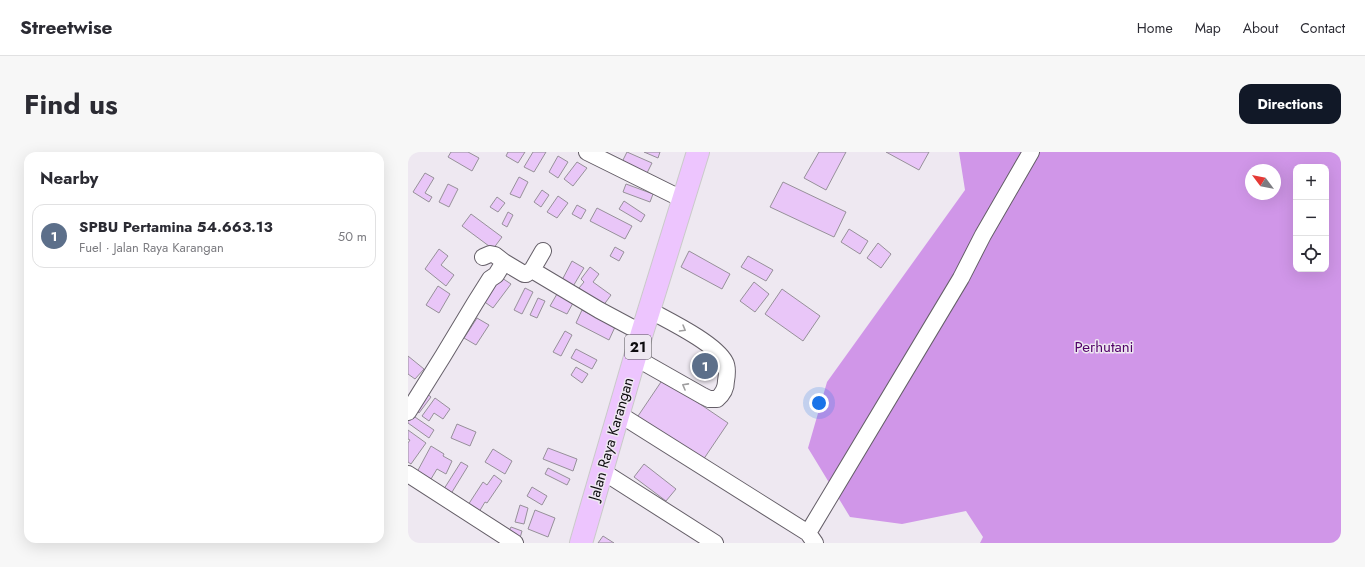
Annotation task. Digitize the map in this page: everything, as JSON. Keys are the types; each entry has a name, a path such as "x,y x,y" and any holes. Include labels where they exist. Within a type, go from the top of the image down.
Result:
{"highway":[{"name":"Jalan Raya Karangan","path":"581,543 602,472 623,417 642,333 698,152"}],"street":[{"path":"587,152 684,200"},
{"path":"623,417 811,538 950,297 983,235 1031,152"},
{"path":"483,257 490,254 495,255 524,274 529,273 532,270 543,251"},
{"path":"408,412 490,279 496,275 504,262"},
{"path":"532,270 593,307 642,333"},
{"path":"636,358 709,399 717,399 724,393 727,378 726,364 720,354 693,335 649,310"},
{"path":"602,472 715,543"},
{"path":"408,474 515,543"}],"green space":[{"name":"Perhutani","path":"959,152 1341,152 1341,543 980,543 983,537 966,511 902,524 850,517 808,448 827,382 965,190"}],"building":[{"path":"451,152 468,152 479,158 472,171 448,157"},
{"path":"508,152 525,152 518,163 506,156"},
{"path":"533,152 546,152 534,172 524,167"},
{"path":"627,152 652,163 645,177 620,166"},
{"path":"644,152 660,152 658,158"},
{"path":"819,152 846,152 826,190 804,178"},
{"path":"886,152 929,152 919,170"},
{"path":"558,156 568,162 558,178 549,172"},
{"path":"577,162 587,168 573,186 564,179"},
{"path":"425,173 434,178 425,193 432,197 429,202 413,192"},
{"path":"519,177 528,182 520,198 510,194"},
{"path":"783,182 846,212 834,237 770,207"},
{"path":"448,184 458,189 449,207 439,202"},
{"path":"626,184 653,194 650,202 623,192"},
{"path":"542,190 549,195 541,207 534,202"},
{"path":"558,196 568,203 557,218 547,212"},
{"path":"497,197 505,203 498,212 490,207"},
{"path":"624,201 645,215 641,222 619,209"},
{"path":"577,205 586,210 581,219 572,214"},
{"path":"597,208 632,226 625,239 590,221"},
{"path":"508,212 513,215 507,227 502,224"},
{"path":"471,214 502,237 493,249 462,226"},
{"path":"849,229 868,241 860,254 841,242"},
{"path":"878,243 891,254 881,268 867,258"},
{"path":"615,247 624,252 619,261 610,256"},
{"path":"439,249 448,256 441,265 454,275 446,286 425,269"},
{"path":"689,251 730,274 722,289 681,267"},
{"path":"748,256 773,270 766,281 741,267"},
{"path":"572,261 584,268 572,288 561,282"},
{"path":"590,267 599,274 593,282 611,295 603,306 579,288 584,282 581,279"},
{"path":"499,276 511,284 493,308 482,300"},
{"path":"754,282 769,294 755,312 740,301"},
{"path":"438,286 450,294 439,313 426,305"},
{"path":"525,288 533,292 522,314 514,310"},
{"path":"782,289 820,316 803,341 765,314"},
{"path":"557,294 573,303 567,314 550,306"},
{"path":"538,298 545,301 537,318 530,315"},
{"path":"582,310 615,327 609,340 576,323"},
{"path":"477,318 489,325 476,345 464,338"},
{"path":"565,331 572,335 561,356 553,352"},
{"path":"576,349 597,360 592,369 571,358"},
{"path":"408,356 424,369 415,379 408,374"},
{"path":"576,367 588,374 582,383 571,375"},
{"path":"663,379 728,423 701,463 636,419"},
{"path":"425,392 431,397 419,413 413,408"},
{"path":"435,398 450,409 443,419 434,413 429,421 422,416"},
{"path":"412,415 434,430 429,438 408,423"},
{"path":"457,424 476,432 470,446 451,438"},
{"path":"408,430 426,443 411,464 408,462 408,443 410,440 408,439"},
{"path":"431,446 452,461 446,474 437,469 431,479 417,472"},
{"path":"548,448 577,459 573,471 543,459"},
{"path":"493,449 512,461 505,474 485,462"},
{"path":"461,462 468,466 449,497 442,492"},
{"path":"644,464 676,489 666,501 634,477"},
{"path":"548,468 570,479 567,485 545,474"},
{"path":"494,475 502,481 479,512 468,505 483,482 487,485"},
{"path":"532,487 547,496 542,505 527,496"},
{"path":"520,505 528,508 524,524 515,522"},
{"path":"535,510 555,518 548,537 528,529"},
{"path":"511,527 522,531 520,538 508,533"},
{"path":"603,536 614,543 598,543"}],"place":[{"name":"SPBU Pertamina 54.663.13","path":"705,366"}]}
